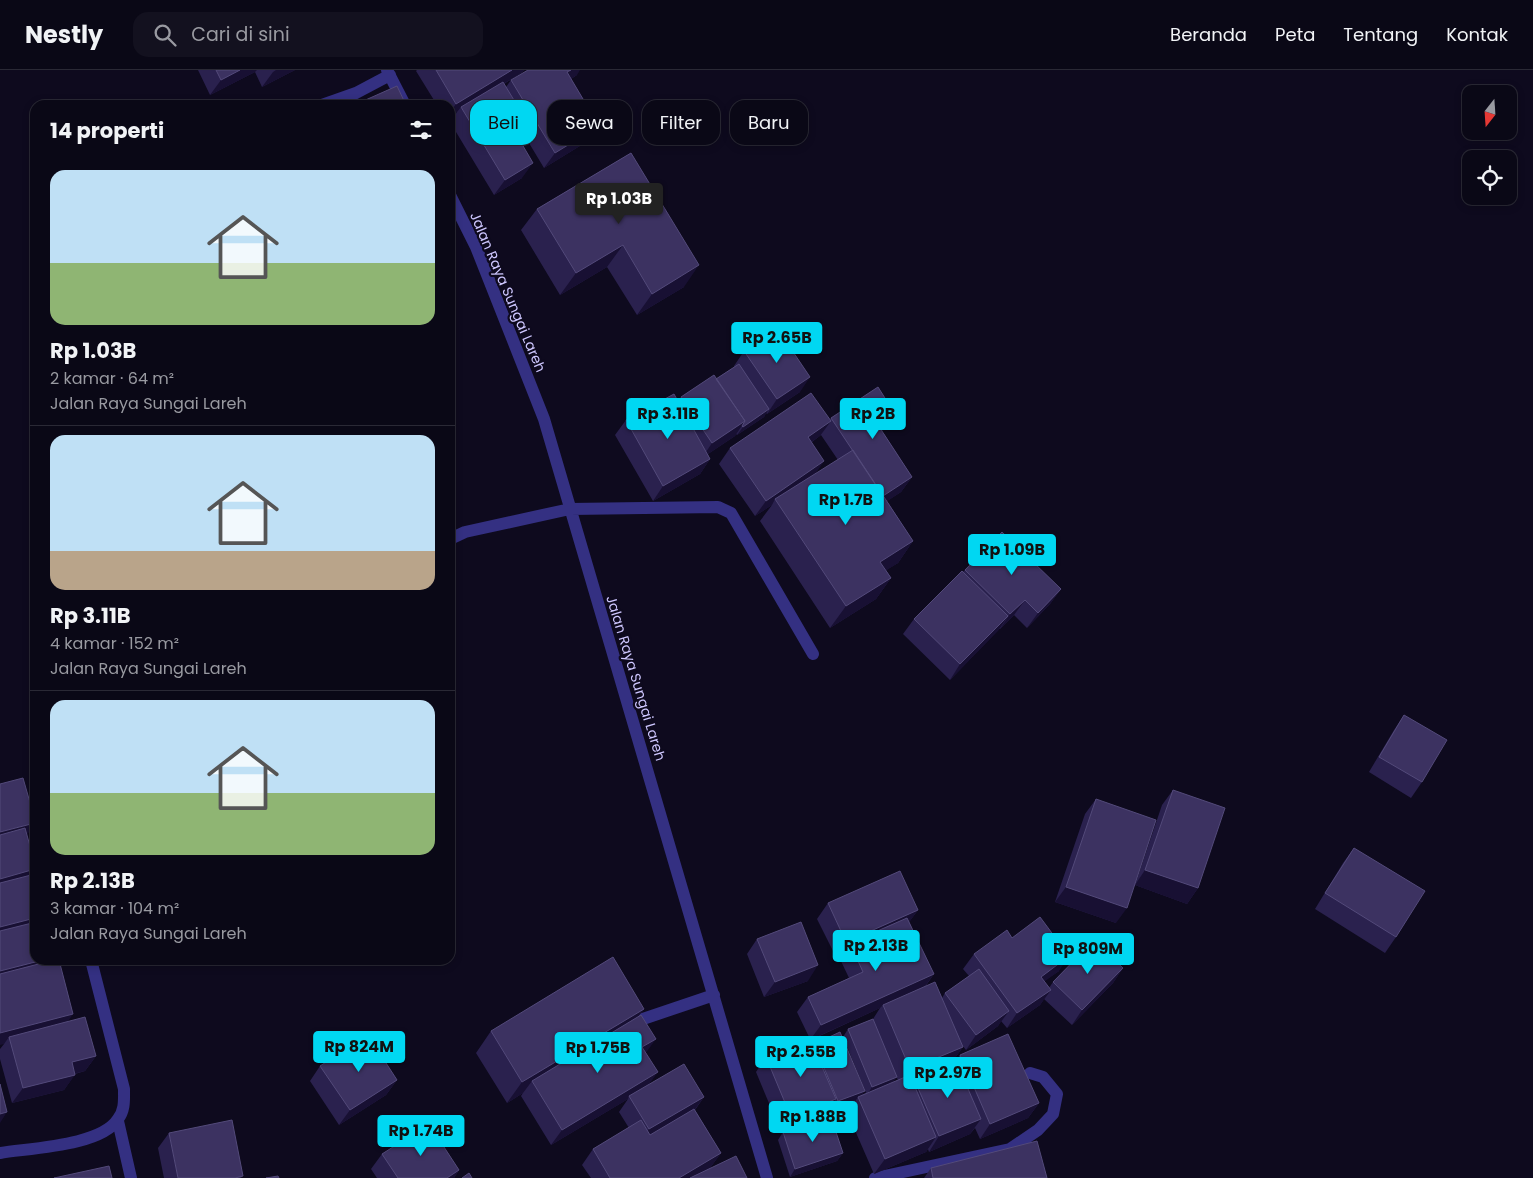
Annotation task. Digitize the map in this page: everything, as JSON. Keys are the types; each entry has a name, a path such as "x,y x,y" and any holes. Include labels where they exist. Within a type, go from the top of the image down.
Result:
{"street":[{"path":"336,100 356,93 388,72 402,100"},
{"name":"Jalan Raya Sungai Lareh","path":"455,205 476,247 544,419 767,1178"},
{"path":"455,537 465,532 570,509 718,507 731,514 813,654"},
{"path":"0,1153 86,1140 102,1133 118,1120 124,1106 124,1089 92,965"},
{"path":"637,1021 714,995"},
{"path":"875,1178 1010,1149 1038,1130 1053,1114 1057,1094 1043,1077 1030,1073"},
{"path":"118,1120 131,1178"}],"building":[{"path":"216,70 240,70 221,80"},
{"path":"436,70 512,70 456,104"},
{"path":"528,70 571,70 567,72 584,100 547,100 547,140 537,123 537,100 523,100 511,80"},
{"path":"503,82 514,100 473,100"},
{"path":"397,86 404,100 366,100"},
{"path":"470,102 470,122 461,107"},
{"path":"484,145 522,145 533,163 505,180"},
{"path":"550,145 568,145 555,153"},
{"path":"631,153 699,265 652,294 623,245 576,273 537,209"},
{"path":"777,328 810,377 777,399 744,351"},
{"path":"739,364 769,409 743,427 745,421 716,379"},
{"path":"714,375 745,421 712,443 681,397"},
{"path":"878,387 895,414 878,425 912,477 883,496 831,418"},
{"path":"811,393 831,421 808,437 824,461 766,501 730,448"},
{"path":"674,394 710,459 663,486 626,420"},
{"path":"853,450 913,541 880,562 891,578 846,606 775,499"},
{"path":"1002,532 1061,589 1038,613 1025,600 1010,614 965,570"},
{"path":"962,571 1008,616 960,664 914,619"},
{"path":"1404,715 1447,740 1422,782 1379,757"},
{"path":"23,778 30,802 30,824 0,832 0,784"},
{"path":"1173,790 1225,808 1198,888 1145,870"},
{"path":"1096,799 1156,820 1127,908 1066,887"},
{"path":"25,828 30,846 30,870 0,879 0,835"},
{"path":"1354,848 1425,891 1396,937 1325,893"},
{"path":"900,871 918,910 846,942 828,903"},
{"path":"30,875 30,919 0,927 0,883"},
{"path":"1040,917 1069,956 1041,977 1051,990 1017,1013 974,954 1007,930 1012,938"},
{"path":"907,918 934,974 821,1025 808,997 863,972 850,943"},
{"path":"801,922 818,965 775,982 757,939"},
{"path":"30,924 30,963 0,971 0,931"},
{"path":"1094,940 1123,968 1082,1010 1053,982"},
{"path":"613,957 644,1009 522,1082 491,1031"},
{"path":"35,965 60,965 73,1014 0,1033 0,974"},
{"path":"979,969 1009,1011 976,1035 945,993"},
{"path":"935,982 963,1047 910,1069 883,1005"},
{"path":"641,1015 656,1039 642,1047 658,1072 562,1130 532,1081"},
{"path":"85,1017 96,1056 72,1062 75,1075 23,1088 9,1037"},
{"path":"873,1019 897,1077 872,1087 848,1029"},
{"path":"840,1032 865,1091 838,1101 814,1044"},
{"path":"1008,1034 1039,1103 990,1124 960,1055"},
{"path":"368,1035 397,1080 350,1110 320,1066"},
{"path":"810,1039 836,1099 791,1117 766,1057"},
{"path":"956,1061 981,1119 939,1136 914,1079"},
{"path":"684,1064 704,1097 649,1129 629,1096"},
{"path":"910,1075 936,1137 885,1159 858,1097"},
{"path":"0,1084 7,1112 0,1114"},
{"path":"694,1109 721,1153 679,1178 610,1178 593,1149 641,1120 650,1135"},
{"path":"831,1117 843,1153 795,1169 783,1132"},
{"path":"232,1120 243,1176 235,1178 178,1178 169,1133"},
{"path":"429,1124 459,1170 447,1178 398,1178 382,1154"},
{"path":"1037,1141 1047,1178 933,1178 931,1168"},
{"path":"736,1156 747,1178 690,1178"},
{"path":"109,1166 112,1178 54,1178"},
{"path":"469,1173 472,1178 462,1178"}]}
